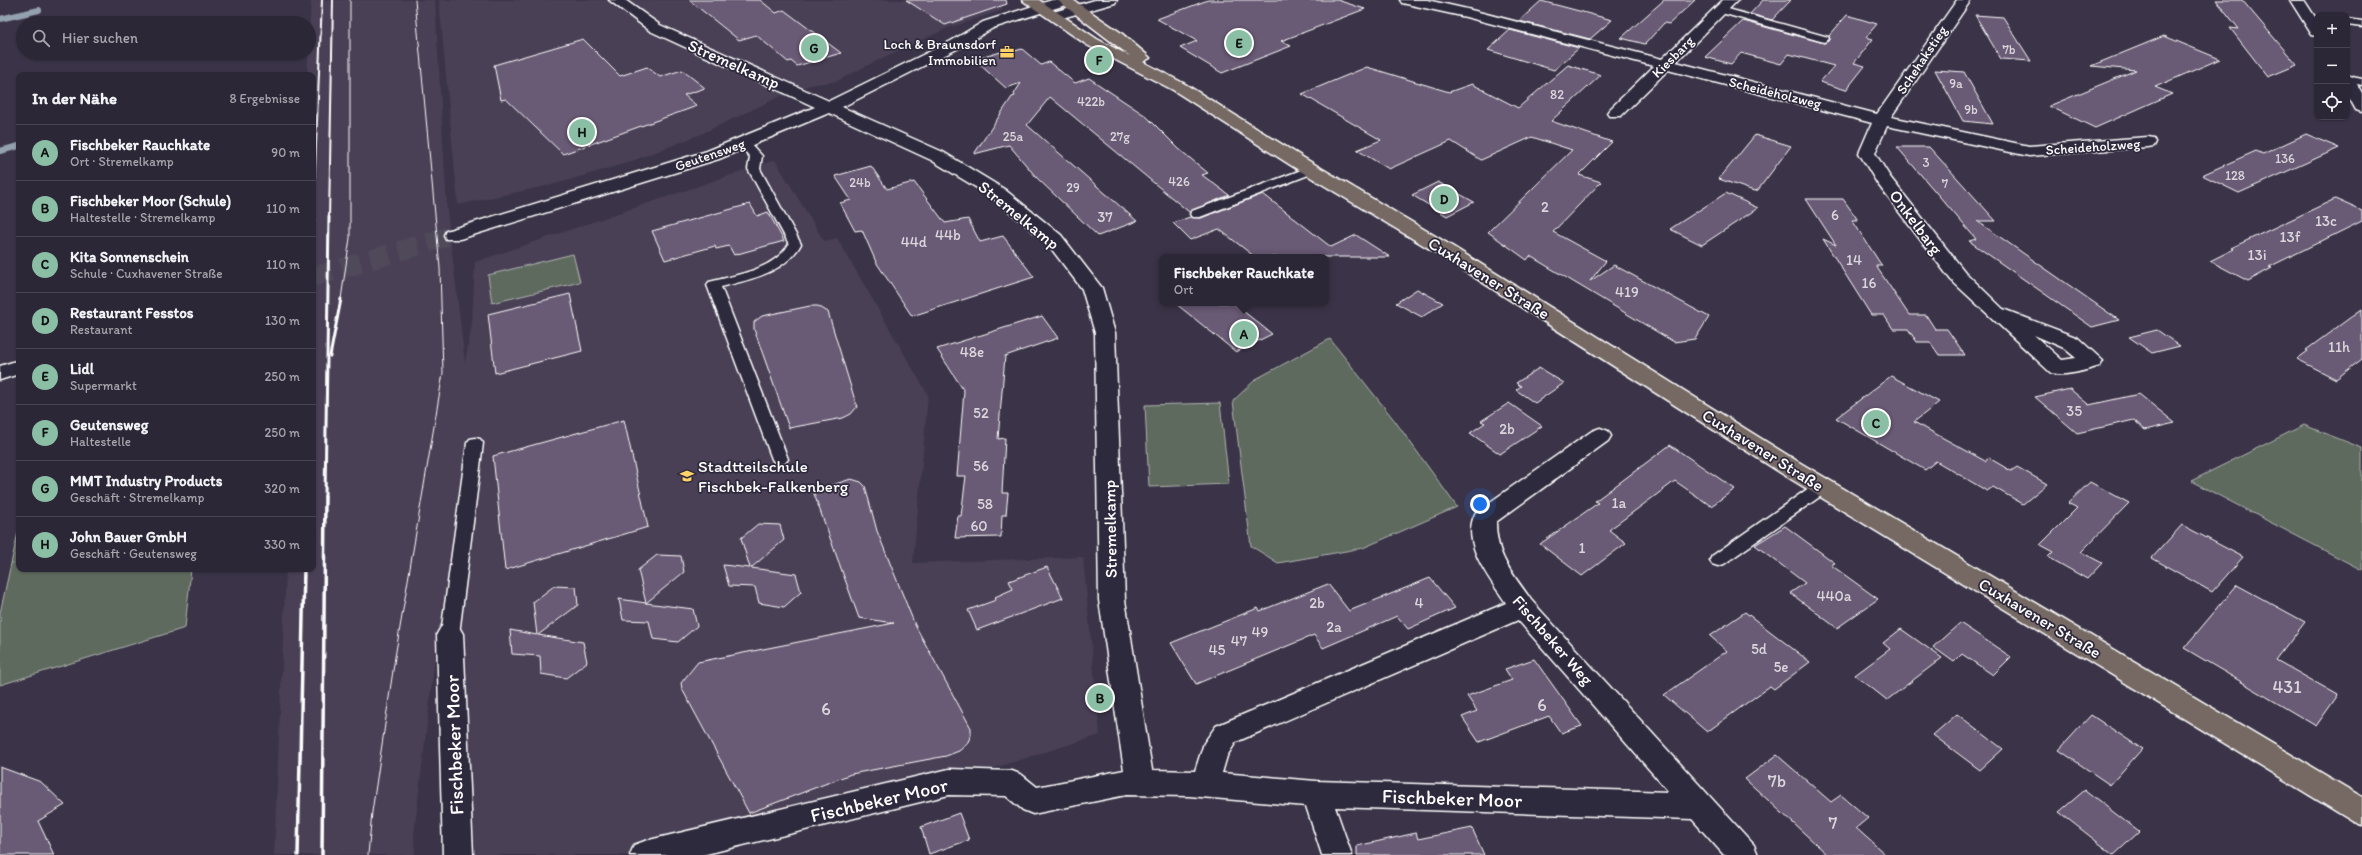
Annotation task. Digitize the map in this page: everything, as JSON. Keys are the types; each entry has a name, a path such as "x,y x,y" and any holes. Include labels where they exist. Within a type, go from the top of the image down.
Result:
{"main road":[{"name":"Cuxhavener Straße","path":"1069,3 1115,35 1170,81"},
{"name":"Cuxhavener Straße","path":"1034,4 1092,42 1170,81 1312,170 1440,247 1822,487 2362,812"}],"street":[{"name":"Stremelkamp","path":"616,0 655,28 938,156 998,193 1056,240 1092,288 1105,333 1112,600 1140,782"},
{"path":"1069,3 1110,0"},
{"name":"Scheideholzweg","path":"1407,0 1881,120 2029,151 2148,142"},
{"name":"Schehakstieg","path":"1881,120 1964,0"},
{"path":"2297,0 2312,16"},
{"name":"Geutensweg","path":"956,44 998,34 1052,17 1069,3"},
{"name":"Geutensweg","path":"453,235 744,143 829,107 1034,4 1069,3"},
{"path":"1467,14 1480,3"},
{"name":"Kiesbarg","path":"1615,113 1726,5"},
{"path":"2349,84 2362,107"},
{"name":"Onkelbarg","path":"1881,120 1867,150 1868,157 1958,276 1996,313"},
{"path":"0,373 16,368"},
{"name":"Fischbeker Weg","path":"1600,436 1484,518 1484,540 1492,563 1522,607 1743,855"},
{"path":"1205,784 1214,752 1226,734 1522,607"},
{"name":"Fischbeker Moor","path":"450,634 458,855"},
{"name":"Fischbeker Moor","path":"645,855 948,782 1012,784 1033,801 1126,782 1140,782 1205,784 1316,794 1700,806"},
{"path":"1316,794 1337,855"}],"lane":[{"path":"1726,5 1824,39"},
{"path":"2350,22 2362,24"},
{"path":"2350,80 2362,82"},
{"path":"744,143 756,156 754,169 795,244 793,252 768,269 714,284 780,459"},
{"path":"1196,214 1312,170"},
{"path":"450,634 474,442"},
{"path":"1718,560 1822,487"}],"shaded area":[{"name":"Stadtteilschule Fischbek-Falkenberg","path":"311,0 435,0 447,210 465,363 472,323 475,262 775,160 824,241 837,238 928,395 913,563 1083,557 1100,735 949,782 645,855 458,855 448,633 438,633 414,834 415,855 274,855 286,572 316,572 316,72 307,72 308,60 316,60 316,16 310,16"},
{"path":"439,0 998,0 1003,10 948,28 882,58 837,81 810,85 779,97 699,135 627,163 559,183 458,205"}],"green space":[{"path":"573,254 580,282 492,303 488,275"},
{"path":"1330,339 1395,421 1457,507 1363,548 1278,563 1251,546 1233,401 1256,379"},
{"path":"1220,403 1229,484 1149,487 1145,405"},
{"path":"2304,425 2362,448 2362,570 2191,481"},
{"path":"16,541 16,572 191,572 185,628 0,685 0,613"}],"building":[{"path":"689,0 760,0 776,13 784,10 841,53 797,66 791,61 788,62 756,35 739,40"},
{"path":"906,0 1006,0 1007,4 945,25"},
{"path":"1208,0 1337,0 1365,9 1281,41 1291,46 1222,73 1180,48 1197,41 1157,19"},
{"path":"1664,0 1695,0 1669,24 1664,23 1645,44 1621,38"},
{"path":"1763,0 1791,0 1772,20 1750,14"},
{"path":"2216,0 2242,0 2297,65 2268,77 2230,28 2239,29"},
{"path":"1541,1 1612,20 1590,39 1519,21"},
{"path":"1847,15 1877,24 1866,37 1873,39 1854,63 1865,66 1846,90 1820,82 1834,66 1789,54 1781,64 1741,53 1731,64 1705,57 1743,21 1824,43 1830,40 1829,36"},
{"path":"1975,15 2003,17 2031,61 2001,59"},
{"path":"1510,30 1579,48 1554,70 1488,50"},
{"path":"2164,36 2220,59 2155,87 2172,94 2095,128 2049,106 2136,70 2091,66"},
{"path":"583,39 620,76 647,67 660,77 682,70 705,88 684,95 697,106 563,154 506,99 501,100 494,65"},
{"path":"1022,49 1041,65 1049,62 1075,83 1089,78 1146,116 1179,149 1208,173 1202,175 1229,195 1189,212 1050,97 1027,125 1137,221 1098,236 1037,178 1009,145 974,154 1012,97 1015,96 1014,94 1021,83 1006,88 979,64 985,62 980,58 1008,50 1011,52"},
{"path":"1568,65 1601,75 1551,121 1612,142 1579,175 1601,182 1553,232 1606,261 1590,281 1614,265 1709,317 1695,339 1674,342 1530,256 1527,260 1488,232 1572,150 1532,137 1481,160 1451,141 1389,169 1357,150 1381,140 1302,94 1367,67 1449,92 1472,84 1518,108"},
{"path":"1935,70 1964,72 1993,124 1963,121"},
{"path":"2306,134 2339,148 2239,193 2202,175 2256,151 2263,154"},
{"path":"1755,135 1791,146 1758,190 1754,191 1719,179"},
{"path":"1897,147 1929,147 1996,221 1977,221 2119,320 2092,327 1969,241 1976,239"},
{"path":"871,166 887,189 914,182 945,223 968,219 980,242 1003,236 1034,277 912,316 876,262 862,230 855,231 840,203 851,200 835,176"},
{"path":"1438,182 1474,202 1447,216 1412,195"},
{"path":"1726,193 1758,208 1702,245 1670,229"},
{"path":"1263,194 1331,247 1356,235 1390,257 1329,257 1329,254 1251,254 1219,229 1190,240 1173,223 1190,217 1201,218"},
{"path":"1806,199 1843,199 1858,220 1852,220 1882,266 1876,266 1909,315 1926,315 1935,329 1947,329 1965,355 1939,355 1930,342 1917,342 1908,329 1893,329 1884,315 1871,315 1823,239 1836,245"},
{"path":"2335,199 2362,211 2362,221 2269,267 2272,268 2248,281 2210,261 2234,249 2231,248"},
{"path":"750,204 757,216 768,212 784,241 734,255 729,246 716,249 715,246 665,260 652,231"},
{"path":"1417,289 1443,303 1422,317 1396,303"},
{"path":"570,294 582,351 495,373 488,314"},
{"path":"810,306 818,306 828,312 857,407 851,414 843,418 789,428 754,329 754,322 762,316"},
{"path":"1179,306 1237,306 1272,334 1236,352"},
{"path":"2362,309 2362,359 2336,379 2297,359 2308,351 2306,350"},
{"path":"1042,316 1058,338 1005,356 998,439 1005,438 1002,493 1008,493 1006,515 1002,515 1001,537 955,538 958,516 961,516 966,476 957,476 964,391 937,349"},
{"path":"2157,330 2180,346 2152,353 2129,337"},
{"path":"1539,368 1564,383 1535,403 1516,390 1521,386 1516,383"},
{"path":"1891,376 1939,402 1914,422 1985,461 1989,458 2011,471 2017,467 2047,484 2023,504 1993,487 1987,491 1936,461 1925,470 1836,418"},
{"path":"2070,389 2089,405 2139,394 2175,423 2145,430 2134,420 2077,433 2035,397"},
{"path":"1509,403 1542,426 1500,454 1470,433 1485,423 1481,421"},
{"path":"624,420 648,527 505,570 493,456"},
{"path":"1670,445 1735,489 1711,506 1675,481 1609,530 1626,543 1582,576 1540,544 1598,503 1595,501"},
{"path":"851,479 861,482 865,486 877,531 915,625 971,728 971,735 967,744 959,751 946,756 851,774 749,813 682,689 681,683 698,662 894,623 859,618 813,491"},
{"path":"2090,482 2129,503 2081,552 2102,563 2087,579 2048,557 2053,552 2040,545 2077,508 2068,503"},
{"path":"758,524 780,525 784,540 751,568 796,574 801,592 784,607 759,603 755,587 729,586 723,565 750,568 741,538"},
{"path":"2182,525 2243,557 2212,592 2152,558"},
{"path":"1785,526 1835,563 1831,565 1878,599 1837,628 1790,593 1805,583 1755,545"},
{"path":"657,555 681,556 684,572 646,603 638,570"},
{"path":"1047,567 1063,598 977,630 968,610 996,600 995,597 1013,589 1009,581"},
{"path":"1430,578 1455,608 1408,629 1397,616 1323,648 1314,635 1196,684 1171,643 1258,608 1260,611 1328,584 1349,611"},
{"path":"2237,585 2305,622 2276,660 2338,695 2316,726 2184,648"},
{"path":"554,586 576,587 578,605 538,635 583,642 587,662 566,678 541,674 540,656 512,654 510,630 537,635 533,602"},
{"path":"619,599 693,609 697,626 678,642 653,639 649,621 623,620"},
{"path":"1745,612 1810,662 1774,689 1770,686 1707,732 1664,695 1727,651 1710,636"},
{"path":"1960,623 2011,657 1993,675 1962,654 1954,662 1933,647"},
{"path":"1901,629 1942,658 1887,700 1855,675 1890,649 1883,643"},
{"path":"1534,659 1582,726 1561,733 1549,716 1479,742 1462,717 1477,711 1467,696 1512,680 1505,669"},
{"path":"1957,714 2003,749 1980,770 1933,735"},
{"path":"2091,715 2142,749 2110,785 2059,750"},
{"path":"1777,755 1831,802 1841,795 1868,818 1856,828 1886,855 1828,855 1745,779"},
{"path":"0,767 41,782 65,805 38,821 54,855 0,855"},
{"path":"2085,790 2139,832 2114,855 2059,812"},
{"path":"959,813 969,840 929,854 921,827"},
{"path":"1472,828 1484,855 1357,855 1357,846 1416,833 1418,839"}],"waterway":[{"path":"0,19 39,10"},
{"path":"0,151 16,147"}],"tunnel":[{"path":"316,276 453,235"}],"tram line":[{"path":"341,299 350,238 350,0"},
{"path":"368,855 372,812 395,657 443,373 440,268 415,0"}],"railway":[{"path":"316,145 322,0"},
{"path":"329,218 333,0"},
{"path":"325,497 329,217"},
{"path":"330,356 341,299"},
{"path":"322,855 325,496"},
{"path":"298,855 304,572"}],"place":[{"name":"Lidl","path":"1239,43"},
{"name":"MMT Industry Products","path":"814,48"},
{"name":"Loch & Braunsdorf Immobilien","path":"1007,52"},
{"name":"Geutensweg","path":"1099,60"},
{"name":"John Bauer GmbH","path":"582,132"},
{"name":"Restaurant Fesstos","path":"1444,199"},
{"name":"Fischbeker Rauchkate","path":"1244,334"},
{"name":"Kita Sonnenschein","path":"1876,423"},
{"name":"Stadtteilschule Fischbek-Falkenberg","path":"687,476"},
{"name":"Fischbeker Moor (Schule)","path":"1100,698"}]}
